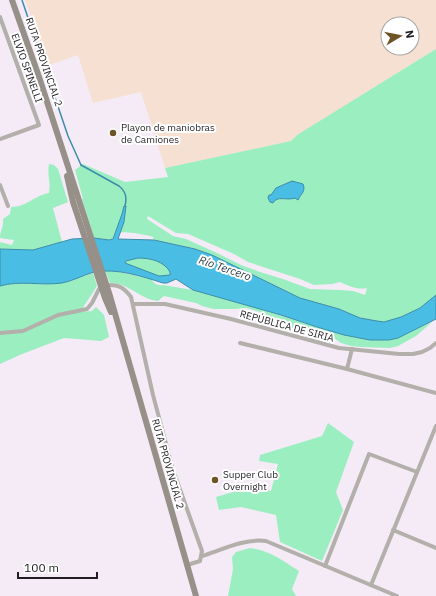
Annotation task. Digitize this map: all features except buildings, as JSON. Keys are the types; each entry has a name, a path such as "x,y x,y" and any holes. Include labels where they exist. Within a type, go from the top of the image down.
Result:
{"main road":[{"name":"RUTA PROVINCIAL 2","path":"12,0 56,130 76,201 122,337 196,596"}],"street":[{"name":"ELVIO SPINELLI","path":"0,17 2,28 39,125 0,139"},
{"path":"0,184 8,206"},
{"path":"110,285 118,286 126,291 131,297 153,395 173,470 201,546 202,556 200,561 187,565"},
{"path":"0,333 23,331 58,315 87,309 92,303 99,289"},
{"name":"REPÚBLICA DE SIRIA","path":"133,304 165,304 231,319 339,348 393,354 413,354 422,352 436,343"},
{"path":"240,343 347,369 436,393"},
{"path":"347,369 352,349"},
{"path":"371,585 436,426"},
{"path":"325,566 369,454 417,472"},
{"path":"394,530 436,548"},
{"path":"202,556 258,540 266,541 397,596"}],"shaded area":[{"path":"25,0 436,0 436,49 297,135 291,141 165,168 141,92 93,103 78,55 49,65"}],"green space":[{"path":"436,49 436,295 420,308 401,317 384,322 360,318 339,309 300,298 212,255 195,249 154,240 153,237 134,233 115,233 113,239 109,240 94,238 75,170 83,164 125,182 168,177 165,168 291,141 297,135","holes":["148,216 176,233 188,234 234,254 248,262 314,285 340,282 356,288 367,288 365,295 353,291 310,289 260,272 241,265 186,239 173,236 147,219"]},
{"path":"49,164 54,165 58,169 68,202 53,208 62,242 33,250 0,249 0,242 12,245 14,240 0,238 3,219 10,214 11,207 22,205 39,196 49,193"},
{"path":"133,258 149,258 161,262 168,269 170,274 168,276 159,276 126,265 125,262"},
{"path":"105,270 151,279 158,285 193,290 221,297 344,335 370,340 389,340 432,322 416,336 398,346 390,348 351,346 341,343 334,338 295,329 260,312 246,308 213,309 196,303 164,296 158,301 151,300 122,285 110,283"},
{"path":"93,273 97,286 80,312 92,311 96,307 104,315 109,337 101,341 64,338 0,364 0,286 15,283 60,283"},
{"path":"328,423 354,442 336,492 343,510 322,561 280,542 276,515 241,507 219,510 216,497 247,488 271,491 278,464 259,461 260,455 322,436"},
{"path":"250,548 270,554 299,571 292,589 296,596 228,596 233,569 232,557 236,552"}],"water":[{"path":"292,181 303,184 304,187 304,191 298,200 295,198 277,199 273,203 270,202 268,198 269,195 271,195 276,188"},
{"name":"Río Tercero","path":"124,206 126,206 124,222 118,239 154,240 195,249 212,255 300,298 339,309 360,318 377,321 384,322 401,317 420,308 436,295 436,319 398,338 389,340 370,340 344,335 193,290 176,279 163,283 129,273 103,271 94,272 62,283 15,283 0,286 0,249 33,250 72,239 113,239","holes":["143,258 164,265 170,272 170,275 159,276 125,263 126,261"]}],"waterway":[{"path":"22,0 68,136 81,165"},
{"path":"81,165 119,186 125,195 125,206"}],"place":[{"name":"Playon de maniobras de Camiones","path":"113,133"},
{"name":"Supper Club Overnight","path":"215,480"}]}
